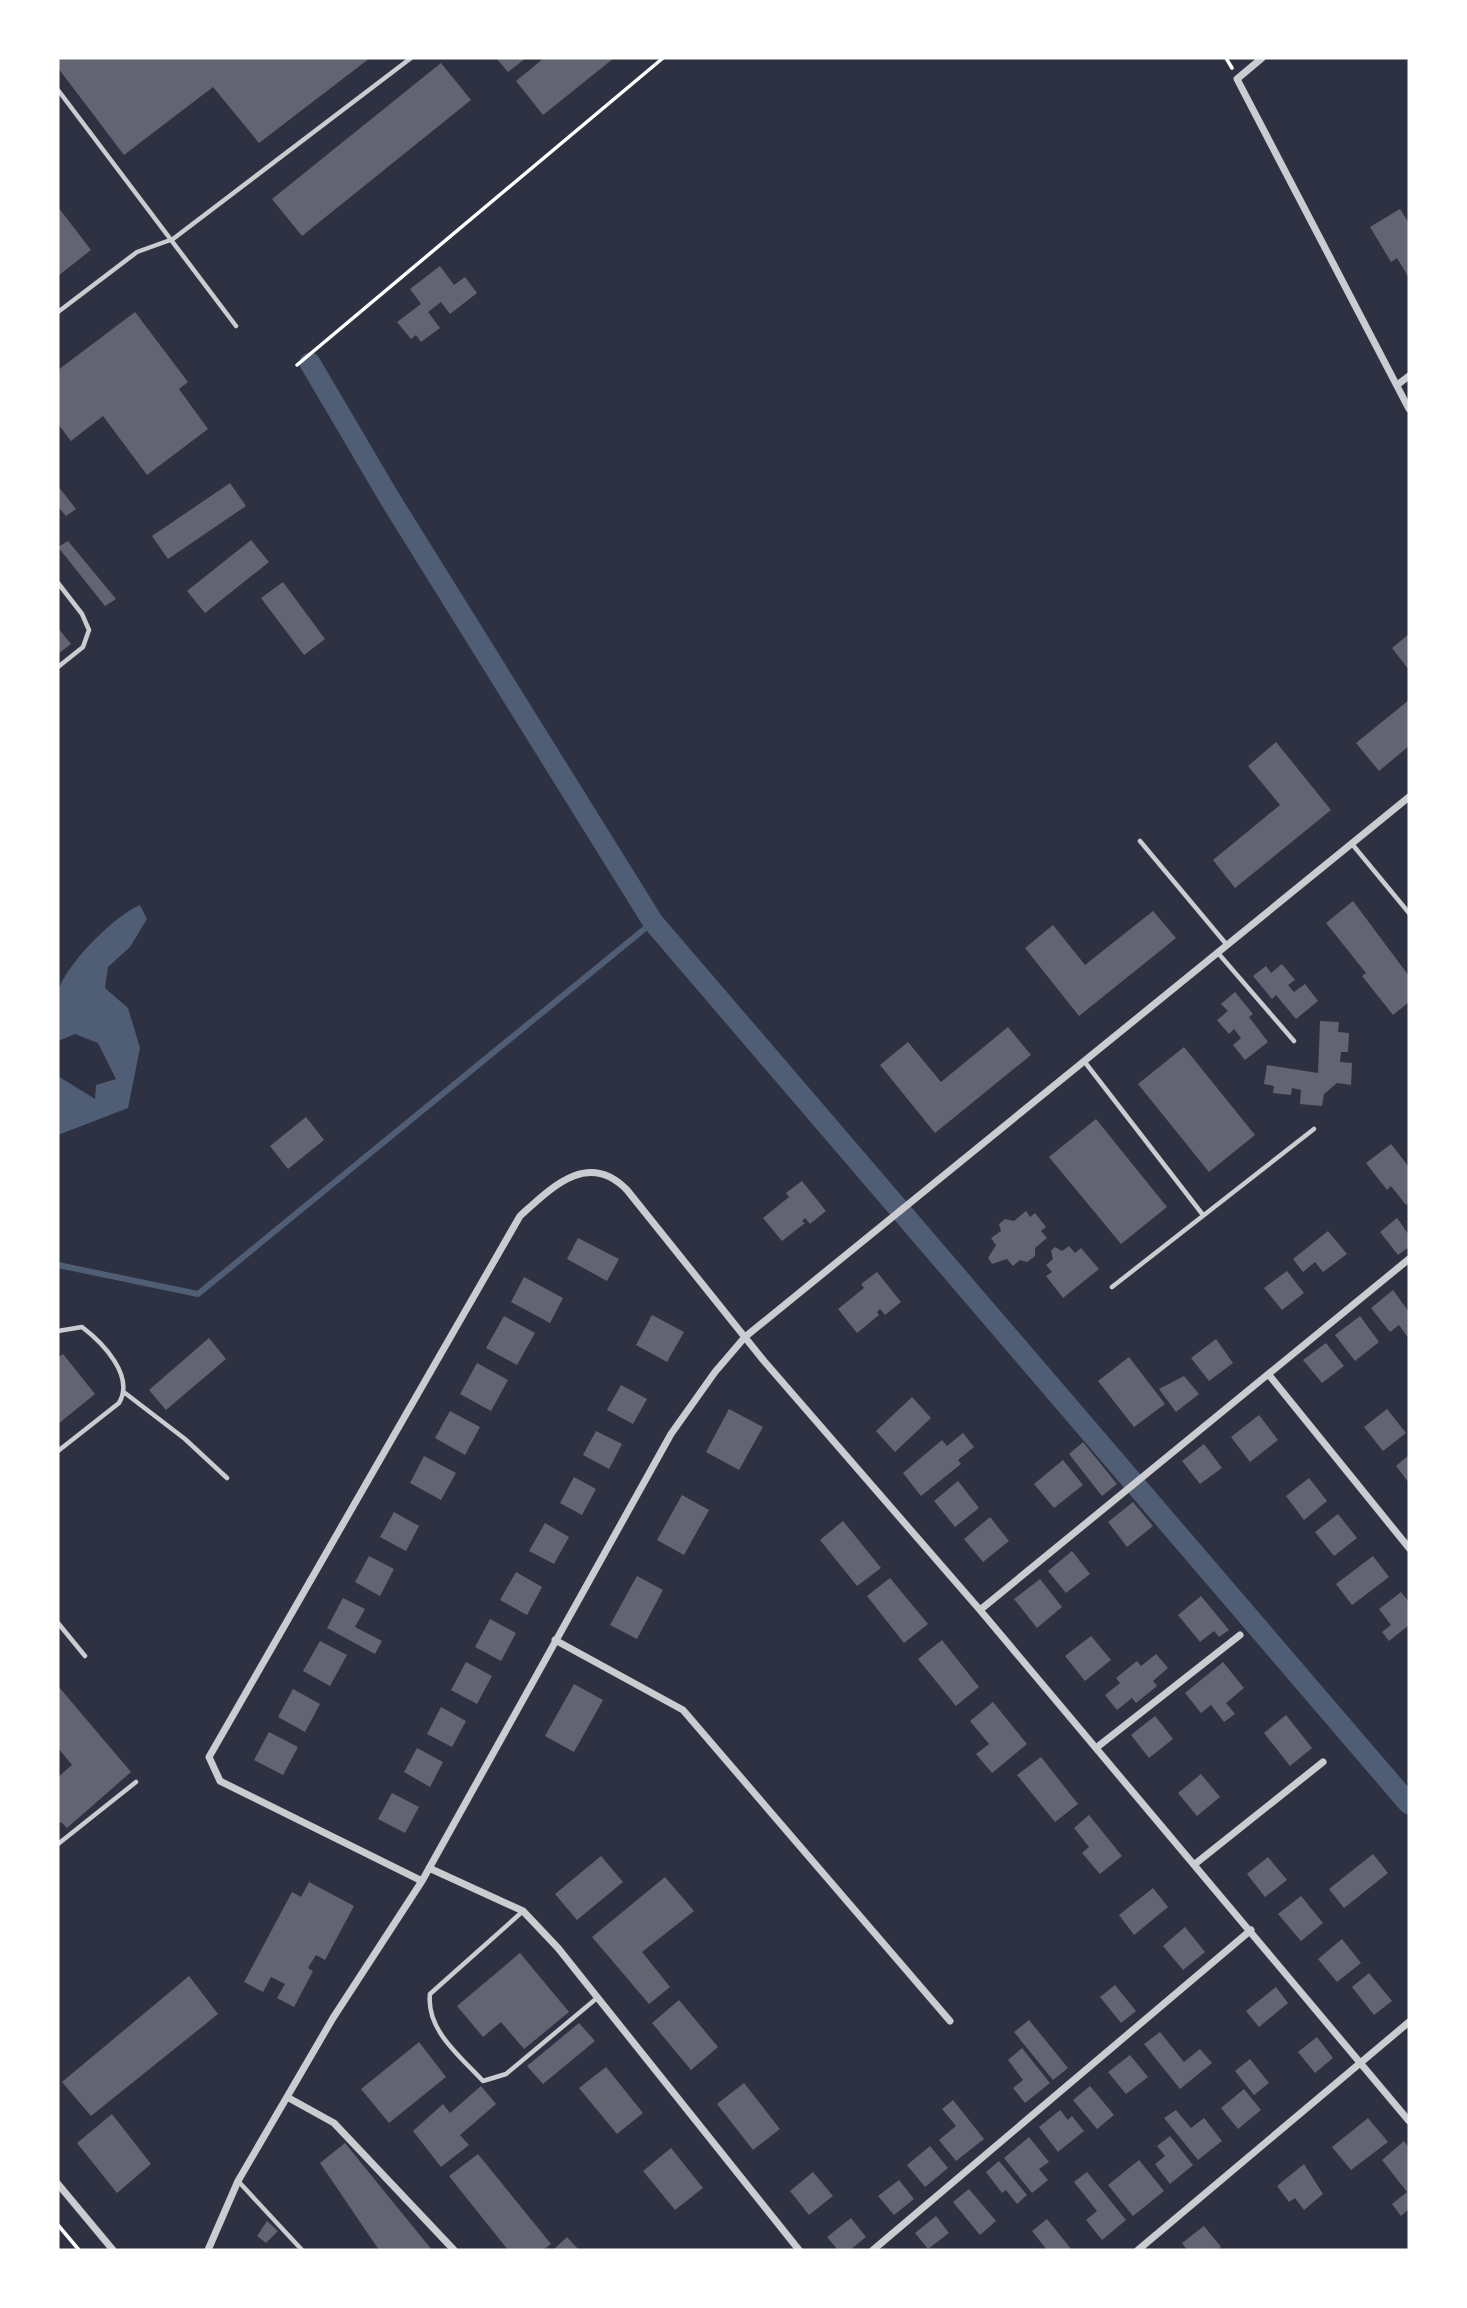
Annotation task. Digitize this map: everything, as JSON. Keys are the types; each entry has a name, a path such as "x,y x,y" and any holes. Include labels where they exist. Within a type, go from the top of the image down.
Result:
{"street":[{"path":"1262,58 1237,79 1409,409"},
{"path":"1397,385 1409,376"},
{"path":"208,2250 238,2181 333,2018 422,1881 671,1434 715,1371 745,1337 1409,796"},
{"path":"422,1881 220,1781 209,1757 520,1216 577,1174 602,1171 614,1176 627,1190 745,1337 1251,1930 1409,2122"},
{"path":"980,1610 1409,1259"},
{"path":"1269,1375 1409,1548"},
{"path":"1096,1748 1240,1634"},
{"path":"555,1640 683,1710 950,2021"},
{"path":"1195,1864 1324,1762"},
{"path":"429,1868 523,1911 558,1948 799,2250"},
{"path":"873,2250 1251,1930"},
{"path":"1138,2250 1409,2022"},
{"path":"287,2097 334,2123 454,2250"},
{"path":"58,2184 113,2250"}],"lane":[{"path":"58,312 137,252 173,239 411,58"},
{"path":"58,90 236,326"},
{"path":"58,583 82,614 89,630 83,647 58,667"},
{"path":"1140,841 1227,945"},
{"path":"1352,843 1409,913"},
{"path":"1217,952 1294,1041"},
{"path":"1083,1061 1203,1215"},
{"path":"1112,1287 1314,1129"},
{"path":"58,1331 82,1327 93,1336 122,1373 125,1393 119,1403 58,1451"},
{"path":"125,1393 186,1438 227,1478"},
{"path":"58,1623 85,1656"},
{"path":"58,1844 136,1782"},
{"path":"523,1911 430,1994 429,2007 435,2028 483,2081 506,2074 597,1998"},
{"path":"238,2181 302,2250"}],"path":[{"path":"297,365 663,58"},
{"path":"58,2225 79,2250"}],"water":[{"path":"140,905 147,919 130,947 108,967 105,988 128,1008 140,1048 128,1108 58,1135 58,1076 95,1099 96,1085 116,1079 98,1043 75,1034 58,1041 58,992 71,968 92,942 117,919"}],"building":[{"path":"58,58 370,58 259,143 213,87 124,155 58,68"},
{"path":"496,58 526,58 508,72"},
{"path":"544,58 614,58 543,115 516,81"},
{"path":"441,63 471,100 302,236 272,199"},
{"path":"58,207 91,250 58,276"},
{"path":"1400,209 1409,223 1409,278 1397,258 1391,262 1370,227"},
{"path":"440,266 454,285 465,277 477,293 450,314 441,302 428,312 440,328 421,342 416,335 411,339 397,322 421,304 410,289"},
{"path":"135,312 188,382 179,389 208,429 147,475 103,416 71,441 58,424 58,370"},
{"path":"230,483 246,506 168,559 152,536"},
{"path":"58,486 76,509 66,516 58,507"},
{"path":"251,540 269,562 205,613 187,591"},
{"path":"68,541 116,599 105,606 58,547"},
{"path":"283,582 325,639 304,655 261,598"},
{"path":"58,628 71,644 58,654"},
{"path":"1409,634 1409,670 1392,648"},
{"path":"1409,700 1409,746 1379,771 1356,743"},
{"path":"1276,742 1331,810 1235,888 1213,860 1280,805 1248,766"},
{"path":"1353,901 1409,976 1409,1002 1393,1015 1362,976 1366,973 1326,923"},
{"path":"1153,911 1176,938 1079,1016 1025,948 1053,925 1085,965"},
{"path":"1282,964 1295,980 1288,985 1294,992 1305,984 1318,1001 1296,1019 1276,995 1272,999 1253,976 1266,966 1271,973"},
{"path":"1235,992 1253,1014 1249,1017 1268,1042 1245,1060 1233,1045 1241,1038 1234,1029 1229,1034 1217,1020 1228,1011 1221,1004"},
{"path":"1320,1021 1339,1022 1338,1032 1349,1033 1348,1052 1341,1052 1340,1062 1352,1063 1351,1085 1337,1083 1324,1094 1322,1106 1300,1104 1301,1090 1292,1088 1291,1095 1273,1093 1274,1086 1264,1084 1267,1065 1318,1073"},
{"path":"1008,1027 1031,1055 935,1133 880,1065 908,1042 941,1082"},
{"path":"1184,1047 1255,1135 1209,1172 1138,1084"},
{"path":"306,1117 324,1140 288,1169 270,1146"},
{"path":"1096,1119 1167,1207 1121,1244 1049,1157"},
{"path":"1391,1144 1409,1167 1409,1202 1406,1205 1391,1186 1387,1190 1366,1163"},
{"path":"802,1181 826,1211 810,1224 805,1218 802,1221 805,1223 782,1241 763,1218 789,1197 786,1193"},
{"path":"1026,1211 1030,1217 1035,1213 1046,1227 1041,1231 1047,1238 1035,1248 1035,1256 1027,1262 1020,1260 1013,1266 1007,1259 992,1264 988,1258 996,1245 991,1238 1001,1231 999,1224 1005,1219 1014,1221"},
{"path":"1397,1218 1409,1235 1409,1247 1398,1255 1380,1232"},
{"path":"1328,1231 1347,1254 1323,1272 1315,1262 1303,1272 1293,1259"},
{"path":"578,1238 619,1259 607,1281 567,1259"},
{"path":"1069,1246 1075,1253 1081,1248 1099,1269 1063,1298 1046,1276 1052,1272 1046,1265 1053,1259 1051,1251 1055,1247 1062,1251"},
{"path":"1287,1271 1304,1293 1282,1310 1264,1288"},
{"path":"877,1272 901,1302 885,1315 880,1309 877,1312 879,1315 857,1333 838,1309 864,1288 861,1284"},
{"path":"524,1277 563,1298 550,1323 511,1302"},
{"path":"1393,1290 1409,1312 1409,1339 1399,1325 1390,1332 1371,1308"},
{"path":"652,1315 684,1332 667,1362 636,1345"},
{"path":"504,1316 535,1333 517,1365 486,1348"},
{"path":"1360,1316 1379,1342 1355,1361 1335,1335"},
{"path":"209,1338 226,1359 166,1410 149,1390"},
{"path":"1216,1339 1233,1363 1209,1381 1191,1358"},
{"path":"1326,1343 1344,1366 1322,1383 1303,1360"},
{"path":"63,1354 95,1394 58,1424 58,1358"},
{"path":"1129,1357 1165,1404 1134,1427 1098,1381"},
{"path":"477,1363 508,1380 491,1411 460,1394"},
{"path":"1184,1376 1199,1394 1176,1412 1159,1389"},
{"path":"621,1385 647,1399 633,1424 607,1410"},
{"path":"912,1397 931,1418 895,1452 876,1431"},
{"path":"729,1409 763,1427 739,1470 706,1452"},
{"path":"1387,1409 1406,1433 1383,1451 1364,1427"},
{"path":"450,1411 480,1427 465,1455 435,1438"},
{"path":"1259,1415 1278,1440 1250,1462 1231,1437"},
{"path":"596,1431 622,1444 609,1469 583,1455"},
{"path":"963,1433 974,1447 958,1460 961,1464 921,1496 903,1473 942,1440 947,1446"},
{"path":"1083,1442 1117,1484 1102,1496 1069,1454"},
{"path":"1204,1444 1222,1468 1200,1484 1182,1461"},
{"path":"1409,1455 1409,1483 1396,1466"},
{"path":"424,1456 456,1473 441,1500 410,1483"},
{"path":"1063,1460 1083,1485 1054,1508 1034,1484"},
{"path":"574,1477 596,1489 582,1515 560,1503"},
{"path":"1309,1478 1327,1501 1304,1520 1286,1496"},
{"path":"958,1481 979,1508 955,1527 934,1501"},
{"path":"682,1495 709,1510 684,1555 657,1540"},
{"path":"1133,1502 1153,1526 1127,1547 1108,1522"},
{"path":"394,1512 419,1526 406,1551 380,1537"},
{"path":"1338,1514 1357,1538 1334,1556 1315,1532"},
{"path":"990,1517 1009,1541 983,1562 964,1539"},
{"path":"843,1521 881,1568 857,1586 820,1540"},
{"path":"545,1523 569,1537 554,1564 529,1551"},
{"path":"1072,1551 1090,1574 1066,1593 1048,1571"},
{"path":"369,1556 394,1569 380,1596 355,1582"},
{"path":"1373,1556 1389,1577 1352,1605 1336,1584"},
{"path":"516,1572 542,1587 527,1615 500,1600"},
{"path":"637,1576 663,1590 637,1639 610,1625"},
{"path":"890,1578 928,1624 904,1643 867,1596"},
{"path":"1040,1579 1062,1607 1037,1628 1014,1599"},
{"path":"1401,1592 1409,1602 1409,1625 1389,1641 1382,1632 1391,1625 1379,1609"},
{"path":"1201,1596 1229,1630 1219,1637 1214,1631 1200,1642 1178,1615"},
{"path":"343,1598 365,1609 355,1627 382,1641 375,1654 327,1628"},
{"path":"490,1619 516,1633 501,1661 475,1647"},
{"path":"1091,1636 1111,1660 1085,1681 1065,1656"},
{"path":"942,1640 979,1687 956,1706 918,1659"},
{"path":"320,1641 347,1655 330,1686 303,1671"},
{"path":"1156,1654 1168,1668 1153,1681 1157,1686 1136,1703 1132,1698 1117,1710 1105,1695 1120,1683 1116,1678 1137,1661 1141,1666"},
{"path":"466,1662 492,1676 477,1704 451,1690"},
{"path":"1223,1662 1244,1688 1226,1703 1235,1714 1224,1722 1211,1705 1201,1713 1185,1693"},
{"path":"574,1684 603,1700 574,1752 545,1736"},
{"path":"58,1686 131,1772 67,1828 61,1822 58,1824 58,1777 72,1765 58,1748"},
{"path":"293,1689 320,1704 305,1732 278,1717"},
{"path":"993,1702 1027,1744 992,1773 976,1754 989,1744 970,1721"},
{"path":"441,1707 466,1721 452,1747 427,1734"},
{"path":"1286,1715 1312,1748 1290,1766 1264,1733"},
{"path":"1155,1716 1173,1739 1149,1758 1131,1735"},
{"path":"269,1732 298,1747 283,1775 254,1760"},
{"path":"417,1748 443,1762 430,1787 404,1772"},
{"path":"1041,1757 1078,1804 1055,1822 1017,1775"},
{"path":"1201,1774 1220,1797 1197,1816 1178,1793"},
{"path":"392,1793 419,1807 405,1833 378,1819"},
{"path":"1089,1815 1122,1856 1100,1874 1082,1853 1089,1847 1074,1828"},
{"path":"1373,1854 1388,1873 1344,1908 1329,1889"},
{"path":"601,1856 623,1882 577,1920 555,1894"},
{"path":"1268,1857 1287,1880 1265,1897 1247,1874"},
{"path":"665,1877 694,1911 642,1952 670,1987 649,2004 592,1937"},
{"path":"309,1882 354,1906 325,1960 316,1955 308,1968 313,1971 294,2007 277,1998 285,1984 271,1977 263,1992 244,1982 292,1892 301,1897"},
{"path":"1153,1888 1168,1907 1134,1935 1119,1915"},
{"path":"1301,1896 1323,1923 1301,1941 1278,1914"},
{"path":"1185,1927 1205,1952 1183,1970 1163,1946"},
{"path":"1342,1939 1361,1963 1337,1982 1318,1959"},
{"path":"520,1953 569,2012 524,2049 501,2022 483,2037 457,2006"},
{"path":"1369,1973 1392,2001 1374,2015 1352,1987"},
{"path":"189,1976 218,2014 91,2116 62,2082"},
{"path":"1115,1985 1136,2011 1121,2023 1100,1997"},
{"path":"1276,1987 1288,2003 1259,2027 1246,2011"},
{"path":"679,2000 718,2047 691,2070 652,2023"},
{"path":"1029,2020 1068,2068 1053,2080 1014,2032"},
{"path":"579,2023 595,2041 543,2084 527,2066"},
{"path":"1160,2032 1184,2062 1200,2049 1212,2063 1180,2089 1144,2044"},
{"path":"1317,2037 1333,2058 1315,2073 1298,2052"},
{"path":"419,2042 446,2077 389,2123 361,2089"},
{"path":"1022,2048 1050,2083 1025,2103 1013,2088 1023,2080 1008,2060"},
{"path":"1130,2055 1148,2077 1126,2094 1108,2072"},
{"path":"1250,2059 1269,2083 1254,2095 1235,2071"},
{"path":"606,2067 643,2113 617,2134 579,2088"},
{"path":"744,2083 780,2129 753,2150 717,2104"},
{"path":"481,2086 496,2104 460,2135 469,2145 441,2167 413,2131 443,2104 450,2113"},
{"path":"1090,2086 1114,2115 1097,2129 1073,2100"},
{"path":"1244,2089 1261,2110 1238,2129 1221,2108"},
{"path":"953,2100 984,2139 956,2161 939,2140 956,2126 942,2109"},
{"path":"1060,2110 1068,2120 1072,2116 1084,2131 1058,2152 1039,2127"},
{"path":"1176,2110 1191,2128 1204,2118 1222,2141 1198,2160 1164,2118"},
{"path":"112,2114 151,2164 117,2193 77,2143"},
{"path":"1368,2118 1388,2142 1351,2170 1332,2147"},
{"path":"1170,2136 1193,2165 1170,2184 1155,2164 1165,2156 1157,2146"},
{"path":"1029,2137 1049,2162 1039,2169 1048,2180 1032,2193 1004,2158"},
{"path":"1404,2141 1409,2148 1409,2209 1401,2216 1392,2204 1407,2192 1382,2160"},
{"path":"345,2143 432,2250 379,2250 320,2163"},
{"path":"930,2146 948,2168 925,2187 907,2165"},
{"path":"671,2148 703,2188 675,2210 643,2171"},
{"path":"478,2154 551,2244 543,2250 508,2250 449,2176"},
{"path":"1139,2160 1164,2191 1133,2216 1108,2185"},
{"path":"999,2161 1027,2195 1017,2204 1006,2190 1002,2193 986,2172"},
{"path":"1304,2164 1323,2194 1304,2210 1295,2198 1289,2202 1277,2186"},
{"path":"813,2172 833,2196 809,2215 790,2191"},
{"path":"1087,2172 1126,2220 1102,2240 1086,2220 1097,2211 1074,2182"},
{"path":"899,2180 914,2199 894,2215 878,2196"},
{"path":"969,2189 996,2221 980,2235 953,2202"},
{"path":"936,2216 949,2233 928,2249 915,2233"},
{"path":"851,2218 866,2237 850,2250 838,2250 827,2237"},
{"path":"1047,2219 1071,2249 1047,2250 1032,2231"},
{"path":"267,2221 278,2231 266,2243 257,2236"},
{"path":"1204,2226 1221,2247 1217,2250 1187,2250 1182,2243"},
{"path":"567,2237 579,2250 553,2250"}],"waterway":[{"path":"310,363 390,499 653,922 1409,1804"},
{"path":"58,1265 198,1294 653,922"}]}
